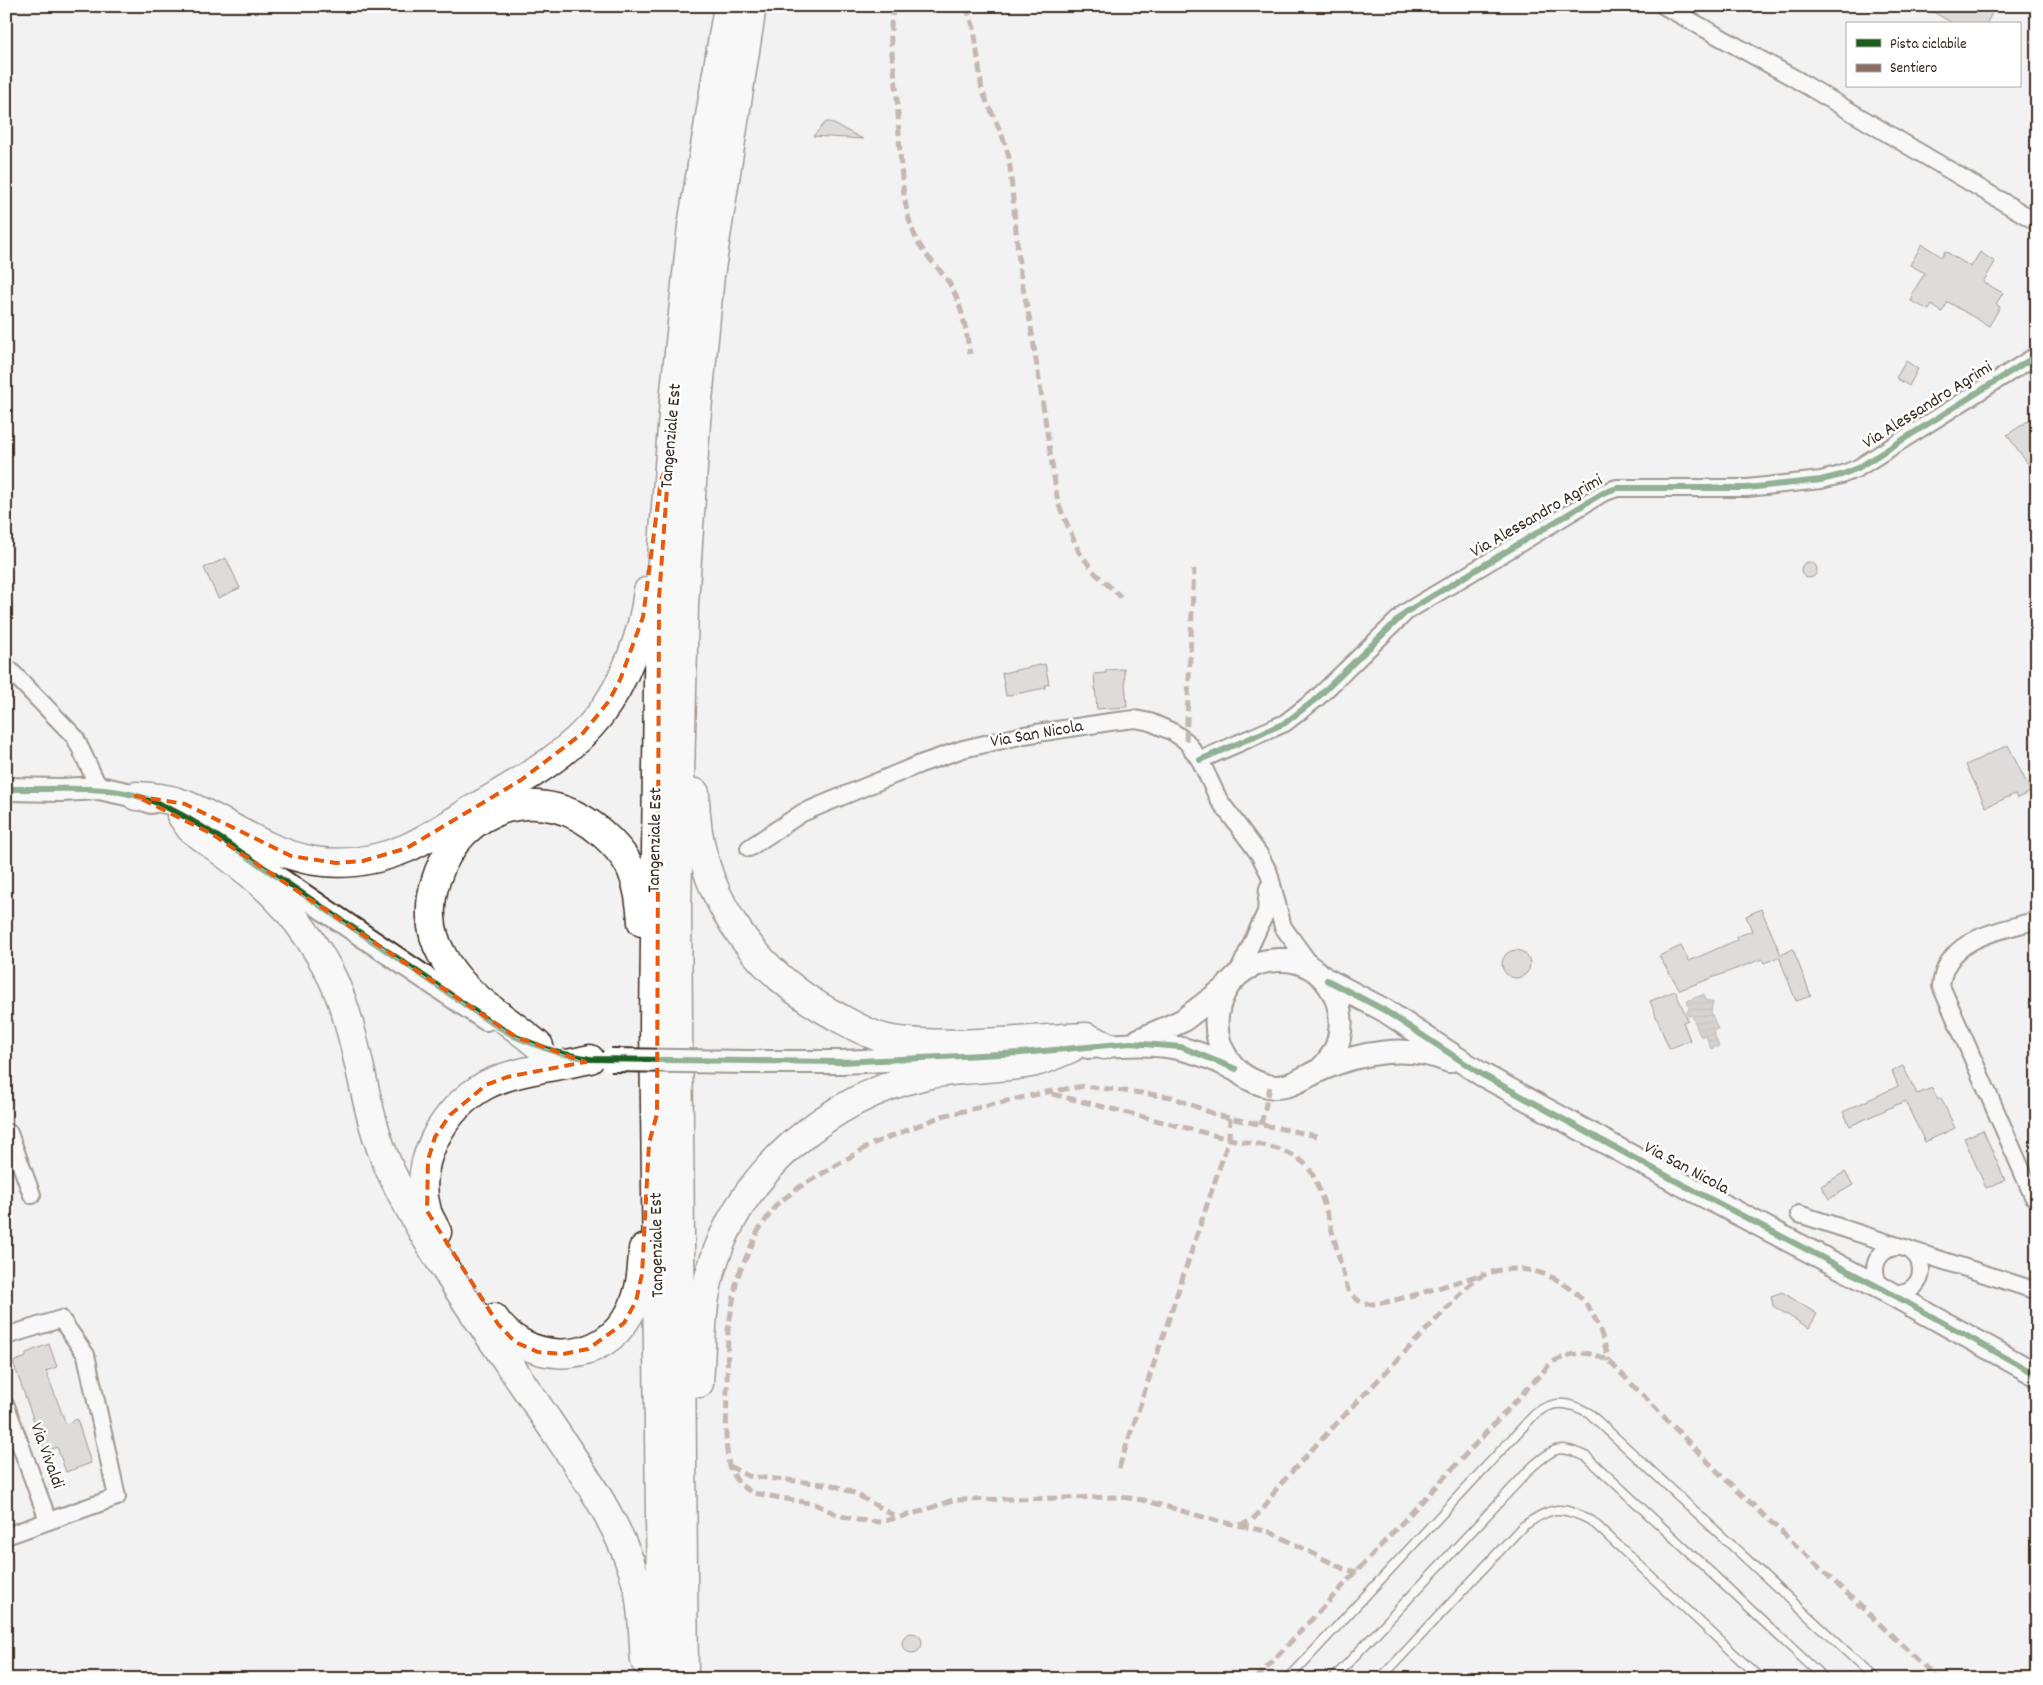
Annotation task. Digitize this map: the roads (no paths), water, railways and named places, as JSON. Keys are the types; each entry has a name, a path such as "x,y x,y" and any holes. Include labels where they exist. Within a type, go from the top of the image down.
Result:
{"highway":[{"name":"Tangenziale Est","path":"662,1679 657,1114 654,1023 660,598 669,460 692,226 728,6"},
{"name":"Tangenziale Est","path":"684,1679 677,908 684,604 696,422 710,275 752,6"},
{"path":"136,796 161,797 184,804 262,846 291,856 336,863 363,862 407,848 521,780 566,750 583,733 609,701 620,680 636,641 643,617 661,480 669,460"},
{"path":"684,604 695,666 695,810 707,869 719,900 736,931 763,963 797,991 827,1011 863,1031 892,1040 962,1042 1086,1037 1118,1044"},
{"path":"539,1046 457,979 440,952 431,923 432,892 442,861 457,837 478,821 507,806 538,803 568,812 594,825 616,846 633,872 640,903 648,1005 654,1023"},
{"path":"181,815 190,828 273,894 304,931 323,960 347,1018 372,1119 389,1166 400,1189 435,1252 584,1474 616,1530 638,1589 646,1679"},
{"path":"683,1503 694,1471 703,1303 712,1268 721,1241 738,1211 779,1156 834,1113 866,1095 927,1075 1035,1062 1071,1048"},
{"path":"601,1060 507,1077 486,1085 450,1115 435,1136 428,1160 424,1186 427,1211 434,1225 498,1324 515,1342 538,1352 563,1354 588,1348 605,1339 624,1323 636,1301 642,1274 649,1143 657,1114"}],"street":[{"path":"1664,6 1794,78 2037,222"},
{"name":"Via Alessandro Agrimi","path":"1200,760 1285,723 1316,699 1406,612 1603,493 1617,488 1747,488 1841,475 1858,468 2037,355"},
{"path":"6,666 75,738 99,788"},
{"name":"Via San Nicola","path":"749,848 802,813 920,764 963,749 1024,735 1134,719 1150,722 1173,732 1186,741 1200,760 1219,800 1259,854 1269,873 1283,927 1336,998 1341,1019 1339,1040 1328,1062 1320,1070 1302,1081 1270,1087 1255,1082 1236,1069 1223,1053 1216,1027 1217,1010 1266,912 1269,873"},
{"path":"6,789 62,790 99,788 136,796 181,815 267,870 487,1020 516,1037 559,1053 601,1060 851,1062 1118,1044 1165,1044 1181,1047 1236,1069"},
{"path":"2033,1196 1941,986 1948,960 1965,944 2037,920"},
{"name":"Via San Nicola","path":"1232,981 1256,964 1274,960 1289,960 1320,975 1384,1010 1481,1074 1674,1180 1888,1292 2037,1375"},
{"path":"1118,1044 1182,1021 1232,981"},
{"name":"Via San Nicola","path":"1320,1070 1367,1055 1400,1051 1444,1059 1481,1074"},
{"path":"6,1134 9,1133 32,1195"},
{"path":"1799,1214 2037,1291"},
{"name":"Via San Nicola","path":"1888,1292 1878,1282 1875,1269 1880,1256 1891,1248 1905,1248"},
{"path":"1888,1292 1904,1293 1917,1286 1922,1271 1918,1257 1905,1248"},
{"path":"6,1336 61,1319 86,1355 117,1497 6,1536"},
{"name":"Via Vivaldi","path":"6,1406 48,1520"}],"lane":[{"path":"1288,1679 1536,1414 1544,1408 1564,1402 1589,1413 1876,1679"},
{"path":"1333,1679 1533,1466 1552,1450 1569,1449 1587,1457 1825,1679"},
{"path":"1380,1679 1522,1527 1545,1512 1570,1510 1592,1521 1761,1679"}]}
